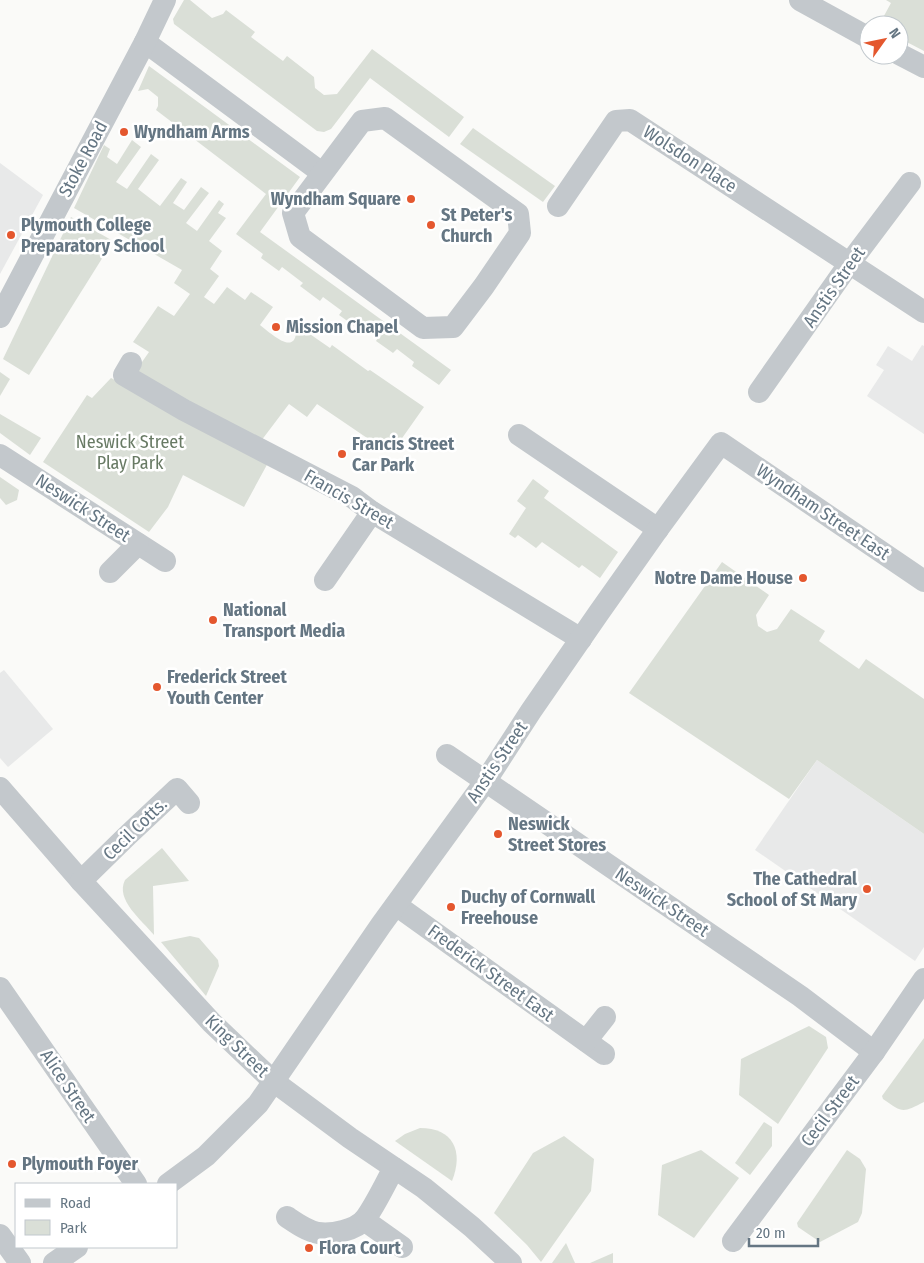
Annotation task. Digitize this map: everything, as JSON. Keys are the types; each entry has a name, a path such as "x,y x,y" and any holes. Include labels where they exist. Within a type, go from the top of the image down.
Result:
{"street":[{"name":"Stoke Road","path":"0,317 145,42 165,0"},
{"path":"800,0 859,32"},
{"path":"145,42 322,173"},
{"path":"909,60 924,68"},
{"path":"385,118 518,214 520,233 453,327 423,328 300,237 292,214 322,173 362,121 385,118"},
{"name":"Wolsdon Place","path":"558,206 616,121 630,120 849,264"},
{"name":"Anstis Street","path":"759,392 849,264 910,184"},
{"path":"849,264 924,312"},
{"name":"Francis Street","path":"131,363 124,375 184,410 352,497 372,512 581,639"},
{"path":"519,435 658,529"},
{"name":"Anstis Street","path":"169,1183 206,1156 258,1104 380,925 485,782 581,639 658,529 722,443"},
{"name":"Wyndham Street East","path":"722,443 924,582"},
{"name":"Neswick Street","path":"0,455 165,561"},
{"path":"325,580 372,512"},
{"path":"110,572 138,544"},
{"name":"Neswick Street","path":"447,754 485,782 800,996 874,1052"},
{"name":"King Street","path":"0,788 81,882 212,1023 272,1081 424,1188 472,1226 511,1263"},
{"name":"Cecil Cotts.","path":"81,882 177,790 189,802"},
{"name":"Frederick Street East","path":"396,905 604,1054"},
{"name":"Cecil Street","path":"733,1241 874,1052 924,979"},
{"name":"Alice Street","path":"0,988 135,1183"},
{"path":"586,1041 605,1017"},
{"path":"288,1216 300,1226 317,1233 337,1232 352,1228 364,1220 394,1168"},
{"path":"364,1220 402,1247"},
{"path":"0,1235 20,1263"},
{"path":"54,1263 76,1248"}],"shaded area":[{"name":"Plymouth College Preparatory School","path":"0,163 43,195 0,274"},
{"path":"922,345 924,346 924,434 867,396 884,370 876,365 888,346 912,361"},
{"path":"4,670 53,729 8,767 0,758 0,673"},
{"name":"The Cathedral School of St Mary","path":"817,760 924,834 924,947 915,961 755,850"}],"green space":[{"path":"184,0 190,0 212,18 223,14 226,10 255,32 251,37 283,61 287,56 314,77 315,88 324,95 337,94 372,49 464,117 449,137 370,78 331,129 324,132 317,131 174,24 173,19"},
{"path":"886,0 924,0 924,51 909,43 909,15 884,15 891,3"},
{"path":"149,66 300,177 260,232 451,370 439,385 412,366 414,362 397,349 393,353 376,341 379,336 361,323 357,328 339,315 342,311 323,297 320,301 300,286 303,283 282,267 279,271 261,258 263,254 236,234 266,194 156,110 158,97 148,89 138,91"},
{"path":"473,128 555,186 543,202 460,144"},
{"path":"132,140 141,147 116,182 127,189 151,154 159,160 138,189 160,206 181,178 187,182 173,203 184,210 201,187 209,193 186,223 197,231 219,200 224,204 218,213 226,218 209,241 222,251 210,269 219,276 204,297 214,304 227,287 245,300 251,292 273,307 260,325 280,340 291,342 294,340 296,333 288,325 291,321 330,348 332,345 424,407 393,451 373,442 317,404 307,417 289,404 261,441 135,372 149,352 133,342 158,306 174,316 190,294 174,283 182,270 74,208 104,145 110,149 107,157 117,164"},
{"path":"71,217 113,241 29,375 3,359"},
{"path":"0,372 10,379 0,396"},
{"name":"Neswick Street Play Park","path":"111,378 269,461 244,507 183,475 168,507 149,532 43,462 87,395 92,398"},
{"path":"0,414 41,438 30,455 0,433"},
{"path":"0,477 19,490 17,500 6,505 0,498"},
{"path":"533,479 549,491 544,498 618,552 600,578 582,565 579,568 542,542 536,548 518,535 515,538 509,534 526,508 517,501"},
{"path":"722,562 769,595 756,615 758,626 767,632 777,629 791,609 825,631 819,641 859,669 866,659 924,699 924,834 817,760 789,799 629,693"},
{"path":"162,848 189,881 153,886 154,935 131,909 124,895 123,887 125,880"},
{"path":"190,936 199,938 218,960 219,966 206,996 161,942"},
{"path":"809,1026 826,1037 828,1048 778,1124 739,1095 741,1059"},
{"path":"924,1038 924,1102 907,1110 899,1109 883,1099 882,1096"},
{"path":"764,1122 772,1127 772,1146 750,1175 735,1163"},
{"path":"420,1128 441,1132 453,1143 457,1160 452,1181 395,1141 405,1134"},
{"path":"564,1136 594,1159 591,1191 541,1262 527,1245 494,1213 533,1153"},
{"path":"701,1150 739,1178 694,1238 658,1215 662,1165"},
{"path":"847,1150 860,1159 866,1169 862,1213 858,1222 820,1242 798,1227 797,1223"},
{"path":"566,1243 575,1263 552,1263"},
{"path":"613,1253 613,1263 590,1263"}],"place":[{"name":"Wyndham Arms","path":"124,132"},
{"name":"Wyndham Square","path":"411,199"},
{"name":"St Peter's Church","path":"431,225"},
{"name":"Plymouth College Preparatory School","path":"11,235"},
{"name":"Mission Chapel","path":"276,327"},
{"name":"Francis Street Car Park","path":"342,454"},
{"name":"Notre Dame House","path":"803,578"},
{"name":"National Transport Media","path":"213,620"},
{"name":"Frederick Street Youth Center","path":"157,687"},
{"name":"Neswick Street Stores","path":"498,834"},
{"name":"The Cathedral School of St Mary","path":"867,889"},
{"name":"Duchy of Cornwall Freehouse","path":"451,907"},
{"name":"Plymouth Foyer","path":"12,1164"},
{"name":"Flora Court","path":"309,1248"}]}
